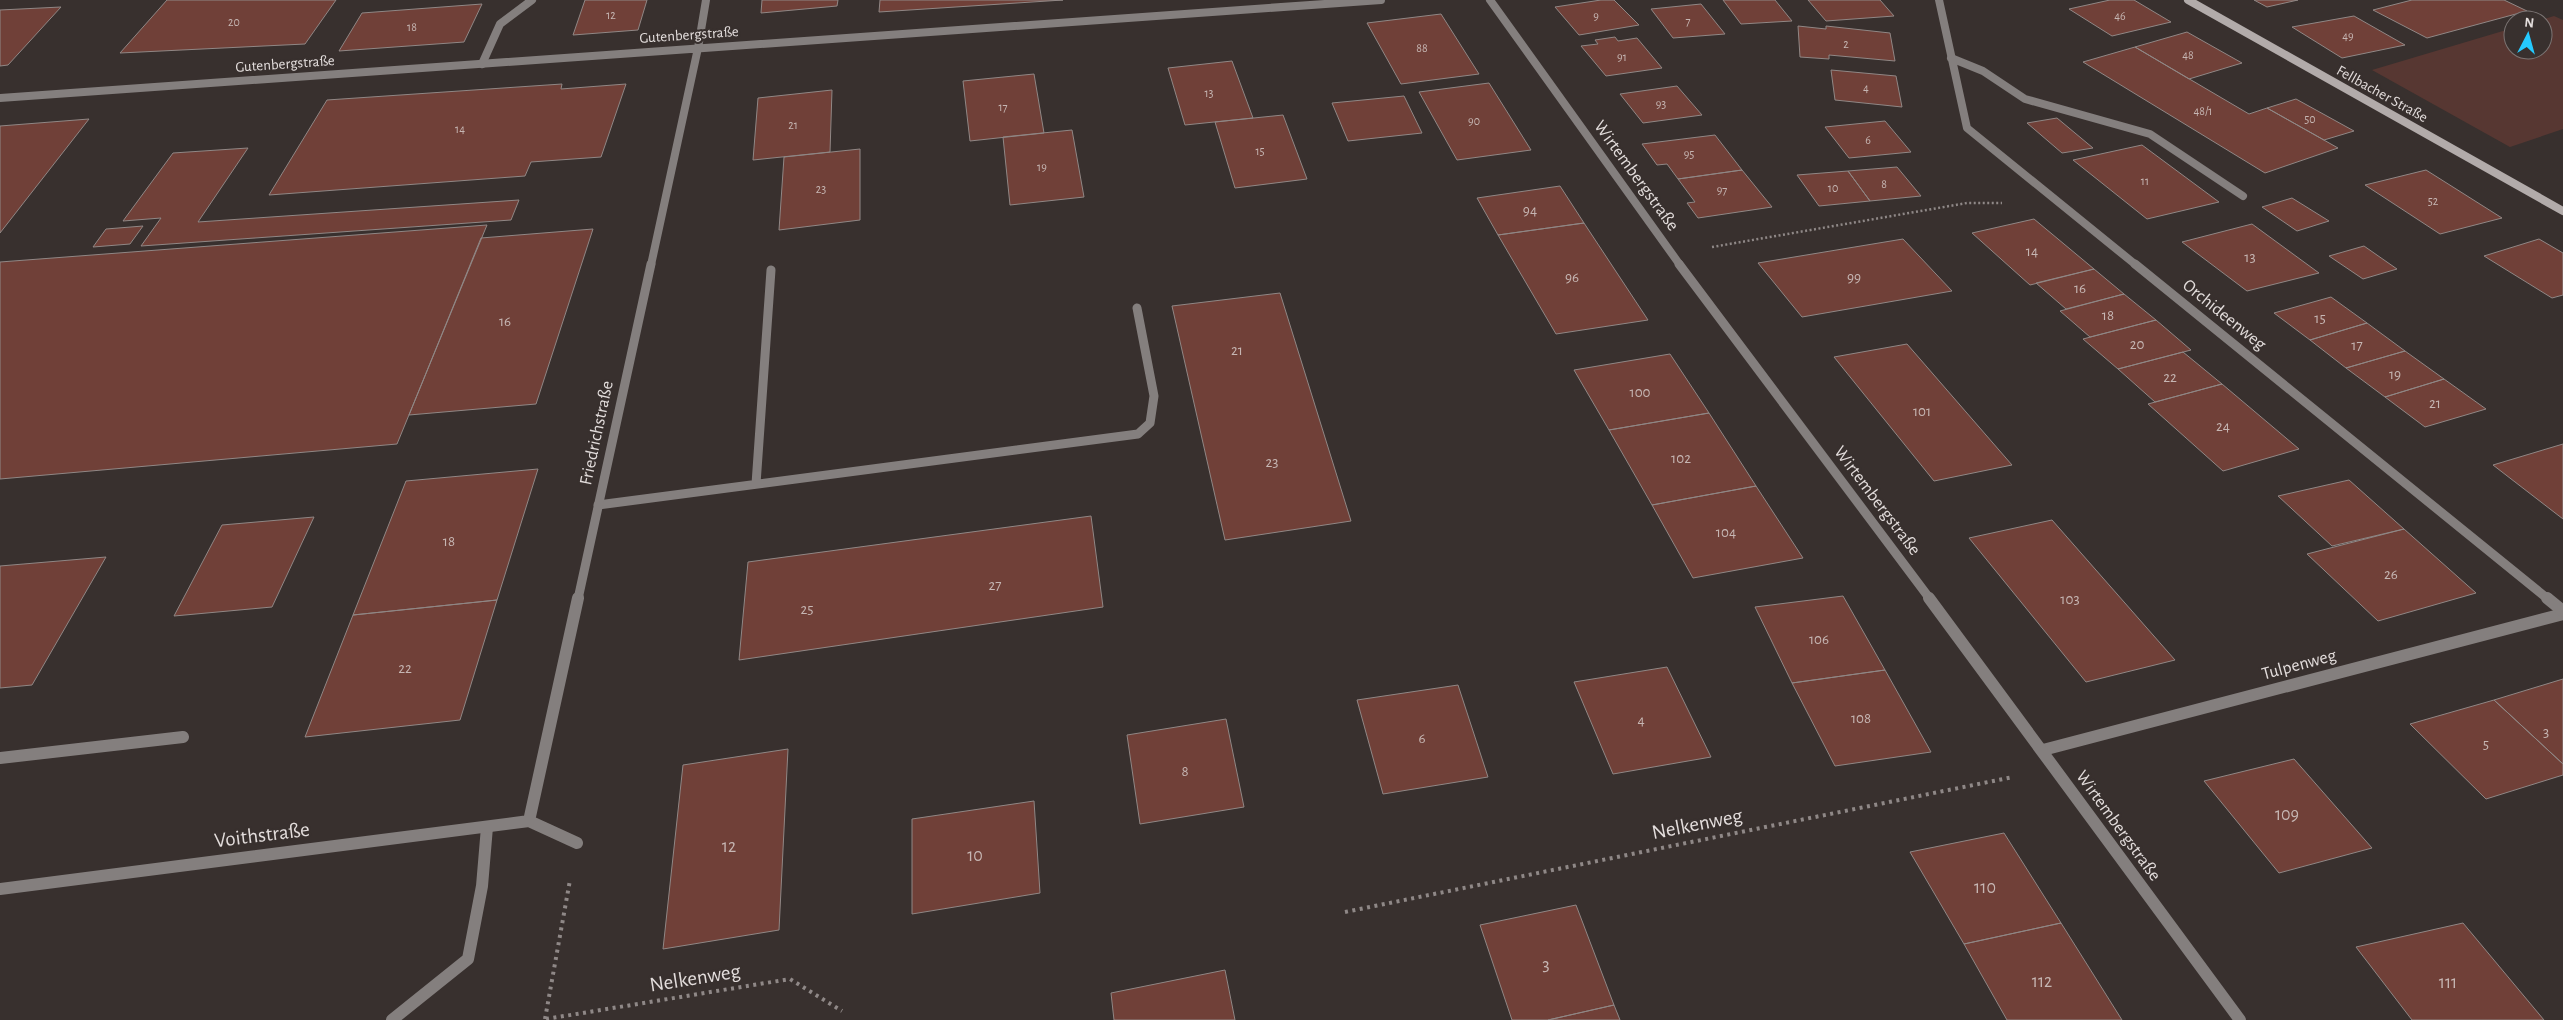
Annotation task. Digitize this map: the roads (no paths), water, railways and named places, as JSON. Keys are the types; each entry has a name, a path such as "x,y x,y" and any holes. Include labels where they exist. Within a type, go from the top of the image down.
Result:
{"street":[{"path":"482,64 500,24 532,0"},
{"name":"Friedrichstraße","path":"529,821 698,48 706,0"},
{"name":"Gutenbergstraße","path":"0,98 1380,0"},
{"name":"Wirtembergstraße","path":"1490,0 1672,254 2043,750 2240,1020"},
{"name":"Orchideenweg","path":"1938,0 1967,128 2563,613"},
{"name":"Fellbacher Straße","path":"2188,0 2563,211"},
{"path":"1951,58 1983,71 2025,99 2150,134 2243,196"},
{"path":"756,484 771,270"},
{"path":"598,505 1138,434 1150,423 1154,396 1136,308"},
{"name":"Tulpenweg","path":"2043,750 2563,613"},
{"path":"0,758 183,737"},
{"path":"529,821 577,843"},
{"name":"Voithstraße","path":"0,889 529,821"},
{"path":"392,1020 468,959 482,886 487,827"}]}
